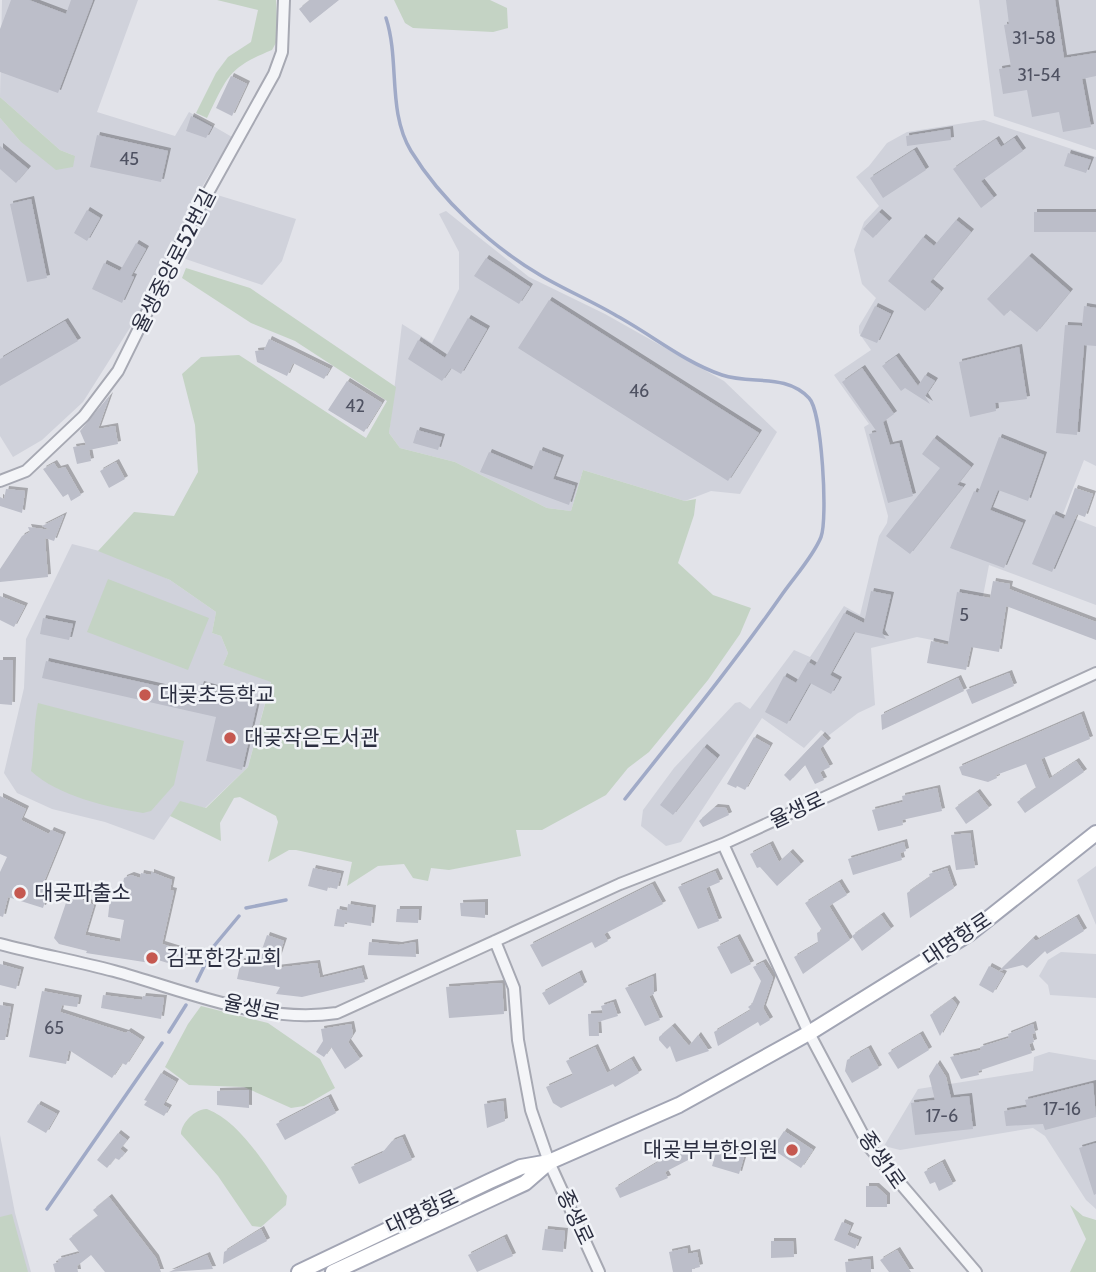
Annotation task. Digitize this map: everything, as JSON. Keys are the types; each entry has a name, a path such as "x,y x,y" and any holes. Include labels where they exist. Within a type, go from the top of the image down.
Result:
{"main road":[{"name":"대명항로","path":"299,1272 500,1176 521,1167 549,1162 679,1105 809,1033 970,933 1096,832"},
{"name":"대명항로","path":"333,1272 525,1183 549,1162"}],"street":[{"name":"율생중앙로52번길","path":"0,481 26,471 84,416 118,371 190,225 274,74 282,52 285,0"},
{"name":"율생로","path":"0,944 113,971 262,1013 310,1017 337,1013 365,1003 620,884 723,844 1096,673"},
{"path":"723,844 809,1033"},
{"path":"495,941 510,973 523,1078 530,1110 549,1162"},
{"name":"종생1로","path":"809,1033 873,1153 976,1272"},
{"name":"종생로","path":"549,1162 599,1272"}],"shaded area":[{"path":"2,0 138,0 97,112 175,136 189,112 232,137 202,187 214,194 296,219 282,261 262,285 168,253 138,315 83,402 42,440 13,457 0,436 0,118 20,141 75,156 60,150 0,97"},
{"path":"979,0 1096,0 1096,150 994,116"},
{"path":"984,120 1096,157 1096,466 1084,460 1063,514 1096,527 1096,605 989,565 973,648 917,637 871,648 875,705 858,713 828,736 821,730 804,748 762,718 681,842 666,846 641,826 643,810 674,768 735,703 740,702 750,709 794,650 810,657 844,606 860,615 879,536 887,523 888,516 864,427 869,424 834,375 871,350 859,333 859,326 876,298 862,284 854,250 864,222 879,206 856,177 869,166 887,143 907,132"},
{"path":"446,211 529,277 605,314 724,381 777,432 740,494 711,491 685,501 583,470 571,511 547,508 455,462 400,448 389,433 402,324 432,343 459,289 459,252 439,214"},
{"name":"대곶초등학교","path":"72,544 115,555 170,580 216,612 212,633 221,636 228,653 223,665 271,681 248,767 205,808 180,802 154,840 105,822 52,809 17,793 4,773 24,688 26,639"},
{"path":"1096,866 1096,925 1077,880"},
{"path":"1061,952 1096,954 1096,998 1050,995 1048,985 1039,976 1048,960"},
{"path":"1049,1052 1096,1060 1096,1209 1086,1200 1045,1136 1033,1128 900,1150 884,1146 918,1089 1033,1071 1034,1057"},
{"path":"0,1135 15,1213 31,1272 0,1272"}],"green space":[{"path":"217,0 276,0 278,39 272,50 246,62 231,75 207,118 196,113 216,73 228,57 251,42 258,10"},
{"path":"394,0 490,0 507,8 508,28 493,32 413,28 405,23"},
{"path":"0,97 60,150 75,156 73,167 56,170 20,141 0,118"},
{"path":"186,268 250,288 396,387 389,433 400,448 455,462 547,508 571,511 583,470 685,501 696,499 694,515 678,563 713,595 751,608 740,634 708,680 649,752 628,768 606,795 542,830 516,830 521,856 449,870 431,868 428,881 413,878 404,864 378,866 347,886 352,862 289,850 268,862 278,822 276,816 240,797 234,798 220,823 221,841 170,816 180,801 206,808 248,767 271,682 223,665 228,653 221,636 212,633 216,612 170,580 98,551 134,512 174,516 198,472 195,425 182,374 201,357 239,355 366,438 387,401 295,341 251,323 182,278"},
{"path":"108,579 209,618 188,670 87,632"},
{"path":"38,703 184,741 174,785 151,811 143,813 84,799 42,780 31,771"},
{"path":"201,1006 268,1023 320,1059 335,1088 304,1106 291,1108 244,1087 189,1085 165,1067"},
{"path":"207,1109 231,1124 242,1135 287,1196 286,1205 261,1227 252,1226 218,1176 181,1134 190,1117"},
{"path":"1070,1205 1083,1216 1096,1220 1096,1272 1070,1272 1086,1239"},
{"path":"12,1214 28,1272 0,1272 0,1217"}],"building":[{"path":"11,0 29,0 66,14 71,0 93,0 58,93 0,72 0,29"},
{"path":"310,0 339,0 310,23 299,9"},
{"path":"1006,0 1055,0 1064,58 1096,53 1096,76 1082,79 1091,127 1063,132 1059,112 1032,117 1027,90 1003,94 999,69 1011,67 1004,25 1009,24"},
{"path":"231,76 247,84 232,116 216,108"},
{"path":"191,116 212,127 206,138 186,131"},
{"path":"950,129 951,140 907,146 906,136"},
{"path":"97,135 168,151 161,182 90,167"},
{"path":"1014,138 1023,151 981,181 994,198 981,208 953,169 996,139 1001,147"},
{"path":"0,146 28,169 16,183 0,169"},
{"path":"914,150 926,170 883,198 870,178"},
{"path":"1068,153 1091,160 1086,173 1064,166"},
{"path":"31,199 47,278 27,282 10,204"},
{"path":"87,210 100,218 87,241 74,233"},
{"path":"879,212 889,221 873,238 863,229"},
{"path":"1034,212 1096,212 1096,232 1034,232"},
{"path":"956,220 971,232 930,282 941,291 925,311 888,281 923,237 934,246"},
{"path":"136,243 146,249 131,276 134,277 122,303 92,289 104,263 120,271"},
{"path":"1029,256 1070,292 1037,332 1010,310 1004,316 987,299"},
{"path":"486,258 530,287 519,304 474,276"},
{"path":"549,300 759,433 728,481 518,348"},
{"path":"875,306 891,314 877,343 860,336"},
{"path":"1084,306 1096,308 1096,346 1084,345 1077,435 1056,433 1065,325 1082,326"},
{"path":"468,318 487,329 461,374 451,368 442,381 408,359 418,340 445,358"},
{"path":"65,321 78,341 0,386 0,359"},
{"path":"269,339 330,369 324,379 293,363 287,376 257,362 255,351 264,350"},
{"path":"1019,347 1027,399 995,403 996,411 970,417 959,362"},
{"path":"896,356 918,386 925,375 935,381 925,396 930,404 905,388 901,391 882,366"},
{"path":"862,368 894,414 883,422 890,445 899,443 913,496 888,503 869,434 877,432 842,382"},
{"path":"347,381 382,403 364,432 328,410"},
{"path":"110,395 98,429 115,426 118,444 89,450 91,461 77,464 73,447 86,445 80,431"},
{"path":"417,430 442,437 438,450 413,443"},
{"path":"999,437 1044,455 1028,501 998,490 990,510 1023,523 1004,568 950,548 974,491 978,493"},
{"path":"934,438 971,467 957,485 963,487 910,554 886,536 940,468 922,454"},
{"path":"540,450 561,458 553,479 575,486 569,505 480,472 489,452 532,470"},
{"path":"116,462 125,479 109,488 100,471"},
{"path":"54,463 58,469 65,467 81,495 71,501 68,494 63,497 43,469"},
{"path":"1075,488 1093,494 1085,517 1077,514 1052,572 1032,564 1053,514 1064,519"},
{"path":"6,489 25,491 22,513 0,506 0,497 4,499"},
{"path":"64,515 54,541 45,538 48,577 0,582 0,569 22,536 30,532 28,527 51,530 42,526"},
{"path":"993,581 1010,584 1009,589 1096,622 1096,640 1006,606 999,652 971,647 966,670 927,663 931,641 948,645 957,592 990,598"},
{"path":"871,591 891,595 882,633 886,639 854,632 830,675 839,680 831,694 810,683 787,724 765,712 784,676 796,683 808,662 815,666 844,613 864,623"},
{"path":"0,596 25,606 14,627 0,620"},
{"path":"43,618 73,624 69,640 40,634"},
{"path":"0,660 13,660 12,705 0,704"},
{"path":"46,661 198,695 201,684 215,688 214,694 257,704 242,770 206,761 216,717 42,678"},
{"path":"1009,673 1014,686 972,704 966,690"},
{"path":"958,678 964,691 882,730 881,715"},
{"path":"1081,714 1090,739 1041,759 1049,779 1076,761 1084,772 1025,813 1017,802 1036,788 1026,764 996,775 997,778 988,782 962,775 959,767"},
{"path":"822,735 828,741 820,749 830,767 820,772 824,780 815,784 805,765 790,781 784,775"},
{"path":"754,737 770,746 745,790 727,784"},
{"path":"704,747 717,758 673,815 660,805"},
{"path":"937,788 942,811 902,820 903,825 878,831 872,810 903,802 902,796"},
{"path":"977,792 989,808 966,824 955,808"},
{"path":"0,796 26,809 21,820 49,834 51,830 63,835 43,884 50,886 43,908 8,897 3,917 0,916 0,872 7,857 0,854"},
{"path":"715,807 726,808 729,815 703,827 699,821"},
{"path":"970,833 975,868 956,870 951,835"},
{"path":"904,842 906,851 900,853 902,860 853,875 848,859"},
{"path":"770,844 779,862 790,852 801,864 777,886 760,867 757,868 750,854"},
{"path":"313,868 341,874 337,889 328,887 327,891 308,886"},
{"path":"947,868 954,888 910,918 907,893 930,877 929,874"},
{"path":"715,871 720,882 706,888 719,921 698,929 678,887"},
{"path":"151,872 172,880 170,890 174,891 162,944 188,952 184,968 158,960 157,964 86,953 87,951 59,944 54,938 69,894 94,905 85,935 120,942 124,920 108,917 110,899 120,900 124,878 131,875 140,878 141,873 151,875"},
{"path":"839,882 847,895 829,906 850,940 803,974 794,957 818,943 817,933 822,930 805,903"},
{"path":"652,884 663,904 604,934 608,941 595,948 592,942 542,967 530,945"},
{"path":"485,902 485,918 461,916 460,903"},
{"path":"348,904 373,908 371,926 345,922 344,927 334,926 337,909 347,911"},
{"path":"397,909 419,909 418,923 396,922"},
{"path":"881,915 891,929 862,951 852,936"},
{"path":"1076,917 1084,931 1047,954 1045,951 1027,968 1023,965 999,971 1033,938 1036,941"},
{"path":"267,935 284,941 275,968 317,963 320,978 361,968 365,982 302,997 276,994 280,987 237,979 241,961 257,964"},
{"path":"737,937 751,964 731,974 717,947"},
{"path":"369,942 399,945 415,942 416,957 368,955"},
{"path":"763,962 773,978 763,1008 770,1020 760,1026 758,1022 718,1046 714,1032 751,1010 748,1007 752,1004 761,981 753,967"},
{"path":"0,964 21,970 16,989 0,985"},
{"path":"989,966 1004,974 993,993 979,985"},
{"path":"579,973 584,985 549,1005 542,993"},
{"path":"653,976 654,994 649,996 660,1020 645,1026 625,988"},
{"path":"502,983 504,1014 449,1018 446,987"},
{"path":"42,991 79,998 77,1007 62,1005 60,1012 126,1033 128,1031 142,1040 126,1065 122,1063 112,1078 69,1050 66,1064 29,1057"},
{"path":"103,995 142,1000 143,996 164,998 161,1019 101,1008"},
{"path":"952,999 957,1005 940,1036 930,1015"},
{"path":"613,1002 618,1016 598,1022 599,1036 589,1036 588,1014 603,1013 601,1006"},
{"path":"0,1005 11,1007 5,1040 0,1040"},
{"path":"351,1024 353,1034 348,1042 360,1059 345,1069 331,1047 324,1057 316,1052 323,1041 321,1029"},
{"path":"1033,1024 1034,1042 1029,1044 1032,1053 978,1071 979,1075 961,1079 950,1057 981,1050 980,1047 1009,1038 1008,1034"},
{"path":"672,1026 689,1046 698,1035 709,1051 676,1062 670,1046 667,1049 659,1040"},
{"path":"920,1034 929,1050 898,1069 888,1053"},
{"path":"595,1047 607,1073 631,1059 639,1073 615,1087 613,1084 561,1108 553,1103 546,1087 573,1075 566,1061"},
{"path":"868,1048 879,1068 852,1083 845,1071 847,1060"},
{"path":"937,1063 946,1077 951,1098 969,1096 973,1129 915,1135 911,1103 935,1100 929,1076"},
{"path":"161,1073 176,1082 163,1105 169,1108 164,1116 144,1105 147,1101 144,1100"},
{"path":"1093,1083 1096,1117 1045,1130 1043,1124 1006,1126 1004,1111 1027,1107 1025,1100"},
{"path":"249,1090 249,1108 217,1105 217,1091"},
{"path":"328,1097 336,1113 285,1140 276,1124"},
{"path":"503,1101 505,1121 487,1128 484,1104"},
{"path":"38,1104 57,1114 46,1133 27,1122"},
{"name":"대곶부부한의원","path":"784,1131 813,1150 801,1168 772,1149"},
{"path":"118,1133 127,1140 120,1149 125,1153 119,1160 115,1158 107,1168 97,1160"},
{"path":"402,1137 412,1160 359,1184 351,1167 382,1153 392,1141"},
{"path":"1096,1143 1096,1194 1094,1195 1079,1148"},
{"path":"685,1146 692,1158 665,1172 668,1178 620,1198 615,1188"},
{"path":"718,1146 745,1153 739,1174 712,1166"},
{"path":"942,1162 953,1184 939,1191 935,1182 930,1184 924,1172"},
{"path":"866,1186 876,1186 887,1196 887,1207 866,1207"},
{"path":"109,1197 156,1258 161,1272 105,1272 91,1255 77,1266 78,1272 55,1272 53,1264 59,1262 58,1259 80,1253 69,1239 98,1216 93,1210"},
{"path":"842,1222 851,1226 847,1235 859,1240 855,1249 834,1240"},
{"path":"261,1229 267,1241 223,1264 224,1252"},
{"path":"545,1229 565,1231 563,1252 542,1250"},
{"path":"504,1237 513,1256 477,1272 468,1255"},
{"path":"771,1241 793,1241 794,1257 771,1258"},
{"path":"687,1248 688,1254 697,1252 700,1267 692,1269 692,1272 673,1272 669,1252"},
{"path":"897,1250 911,1272 889,1272 880,1260"},
{"path":"207,1255 213,1269 169,1272"},
{"path":"870,1259 871,1272 846,1272 845,1262"}],"waterway":[{"path":"386,18 390,34 396,103 404,136 423,169 468,220 503,250 540,275 630,323 694,363 733,378 790,385 809,398 814,407 824,489 823,526 818,544 705,699 625,799"},
{"path":"246,908 286,900"},
{"path":"197,981 214,946 239,916"},
{"path":"169,1032 186,1005"},
{"path":"47,1209 162,1043"}],"place":[{"name":"대곶초등학교","path":"145,695"},
{"name":"대곶작은도서관","path":"230,738"},
{"name":"대곶파출소","path":"20,893"},
{"name":"김포한강교회","path":"152,958"},
{"name":"대곶부부한의원","path":"792,1150"}]}
